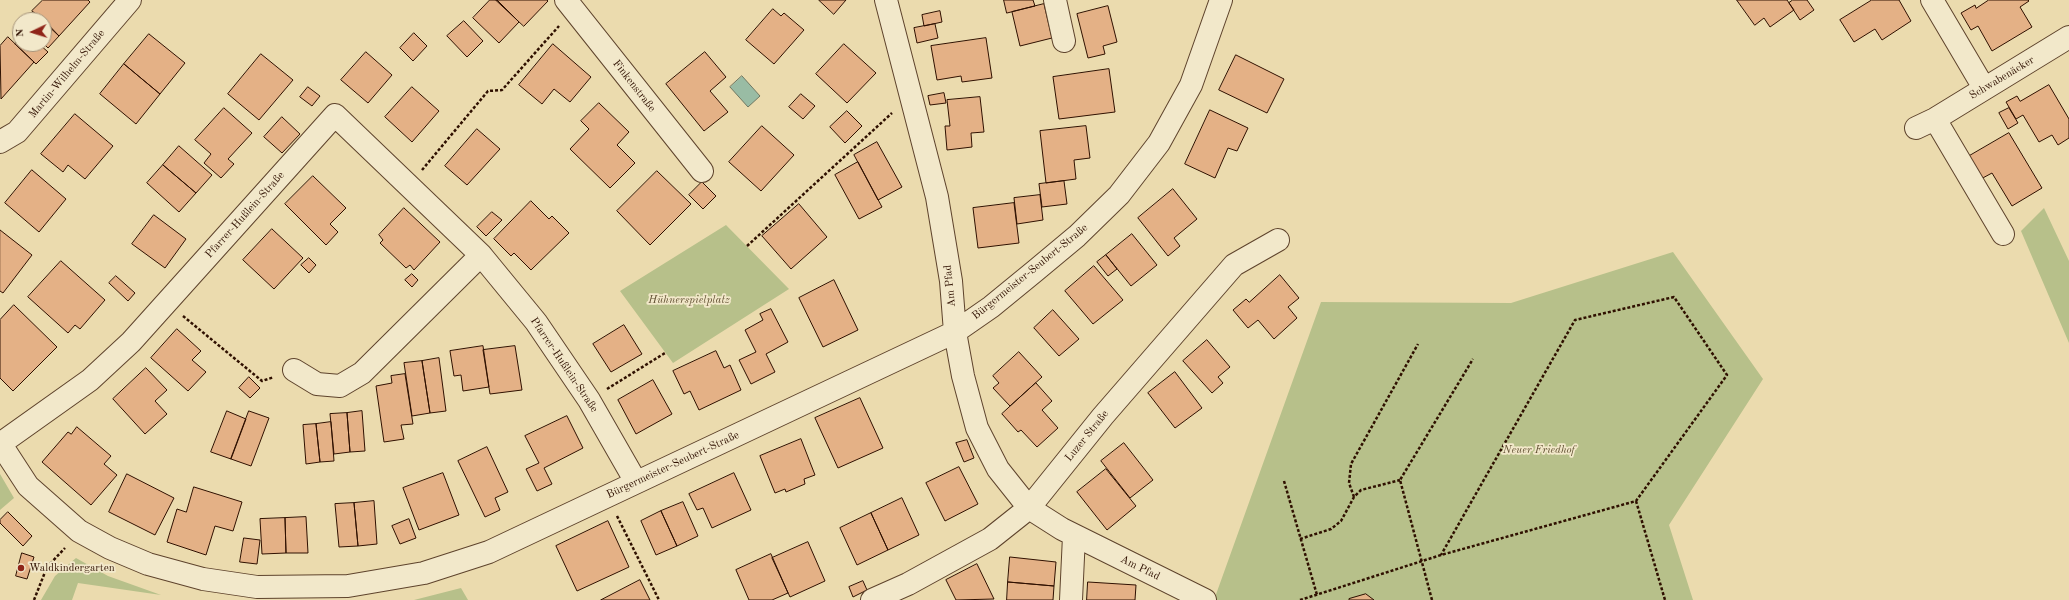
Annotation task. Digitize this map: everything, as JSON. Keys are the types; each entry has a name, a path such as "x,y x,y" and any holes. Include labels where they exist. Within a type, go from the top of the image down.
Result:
{"street":[{"name":"Martin-Wilhelm-Straße","path":"0,142 17,132 130,0"},
{"name":"Am Pfad","path":"886,0 937,197 951,281 955,332 963,376 977,428 998,469 1029,508 1074,536 1205,600"},
{"path":"1055,0 1064,41"},
{"name":"Bürgermeister-Seubert-Straße","path":"0,443 28,486 79,531 110,548 148,564 203,579 257,587 348,586 424,573 489,552 955,332 991,307 1078,236 1119,195 1159,143 1191,85 1221,0"},
{"path":"1932,0 1984,88"},
{"name":"Finkenstraße","path":"570,5 702,171"},
{"name":"Schwabenäcker","path":"1916,128 1935,119 2069,37"},
{"name":"Pfarrer-Hußlein-Straße","path":"0,443 90,380 110,363 167,303 335,115 481,255 536,322 589,400 636,482"},
{"path":"1935,119 2003,234"},
{"name":"Luzer Straße","path":"872,600 912,592 990,539 1029,508 1103,416 1234,265 1278,240"},
{"path":"294,370 317,384 340,386 362,373 481,255"},
{"path":"1071,600 1074,536"}],"path":[{"path":"409,186 488,91 502,90 570,5"},
{"path":"747,246 911,95"},
{"path":"1300,600 1441,555 1636,501 1727,375 1674,297 1575,320 1441,555"},
{"path":"167,303 262,381 294,370"},
{"path":"1354,497 1349,483 1351,464 1418,344"},
{"path":"589,400 665,353"},
{"path":"1300,539 1331,529 1342,521 1354,497 1361,490 1400,480 1473,359"},
{"path":"1400,480 1432,600"},
{"path":"1284,481 1317,595"},
{"path":"608,496 659,600"},
{"path":"1636,501 1666,600"},
{"path":"34,600 47,567 79,531"}],"green space":[{"path":"2044,208 2069,261 2069,343 2021,231"},
{"name":"Hühnerspielplatz","path":"726,225 789,289 673,363 620,291"},
{"name":"Neuer Friedhof","path":"1673,252 1763,379 1669,525 1693,600 1214,600 1321,302 1511,303"},
{"path":"0,474 14,498 0,510"},
{"path":"76,558 108,576 161,595 78,583 72,600 41,600 55,576"},
{"path":"461,588 468,600 414,600"}],"shaded area":[{"path":"742,76 760,96 748,107 730,87"}],"building":[{"path":"43,0 88,0 90,2 59,36 52,29 52,12 32,11"},
{"path":"490,0 497,0 519,22 499,43 473,18"},
{"path":"496,0 547,0 548,1 524,26"},
{"path":"819,0 846,0 834,14"},
{"path":"1004,0 1033,0 1035,6 1007,13"},
{"path":"1737,0 1787,0 1794,10 1770,27 1764,18 1755,25"},
{"path":"1793,0 1807,0 1814,10 1800,20 1789,3"},
{"path":"1872,0 1899,0 1911,21 1882,40 1875,29 1854,42 1840,20"},
{"path":"1989,0 2028,0 2029,1 2020,7 2032,27 1992,51 1978,26 1971,30 1961,13 1975,5 1976,8"},
{"path":"1044,4 1052,38 1020,46 1012,12"},
{"path":"1108,6 1117,42 1103,46 1105,54 1088,58 1077,14"},
{"path":"773,9 781,16 784,13 804,30 774,64 746,40"},
{"path":"940,11 942,22 924,26 922,15"},
{"path":"464,21 483,41 467,57 447,36"},
{"path":"935,24 938,38 917,43 914,28"},
{"path":"52,29 59,36 52,44"},
{"path":"414,33 427,46 413,61 400,48"},
{"path":"149,34 185,63 160,94 124,64"},
{"path":"8,37 12,41 12,52 24,52 34,62 1,99 0,46"},
{"path":"986,38 992,78 962,82 961,76 937,80 931,46"},
{"path":"553,44 591,77 570,102 554,89 542,104 519,85"},
{"path":"844,44 876,73 847,103 816,74"},
{"path":"23,52 48,52 36,64"},
{"path":"366,52 392,75 368,103 341,80"},
{"path":"705,52 726,77 710,91 728,112 704,131 666,84"},
{"path":"261,54 293,80 259,120 228,94"},
{"path":"1236,55 1284,79 1267,113 1219,90"},
{"path":"124,64 160,94 136,124 100,94"},
{"path":"1109,69 1115,112 1059,119 1053,77"},
{"path":"2049,85 2069,119 2069,138 2058,145 2052,135 2039,142 2023,115 2016,119 2006,102 2017,96 2020,101"},
{"path":"308,87 320,96 312,106 300,97"},
{"path":"412,87 439,111 412,142 385,117"},
{"path":"944,93 946,103 930,105 928,96"},
{"path":"801,94 815,106 803,119 789,107"},
{"path":"980,97 984,132 971,133 972,147 947,150 945,126 950,126 947,100"},
{"path":"599,103 629,132 617,145 635,163 610,188 570,149 589,129 581,121"},
{"path":"224,108 252,133 228,159 234,164 221,178 204,163 211,154 195,140"},
{"path":"2009,108 2018,123 2008,129 1999,113"},
{"path":"1210,110 1248,128 1237,151 1228,148 1215,178 1185,164"},
{"path":"847,111 862,126 845,143 830,127"},
{"path":"75,114 113,146 85,179 68,165 63,172 41,154"},
{"path":"282,117 300,134 282,153 264,137"},
{"path":"762,126 794,155 761,191 729,162"},
{"path":"1086,126 1090,158 1074,160 1076,179 1046,183 1040,131"},
{"path":"477,129 500,149 467,185 445,166"},
{"path":"2009,133 2042,188 2012,206 1992,173 1979,180 1966,158"},
{"path":"877,142 902,187 878,200 854,155"},
{"path":"179,146 212,175 196,193 163,165"},
{"path":"858,162 882,207 859,219 835,175"},
{"path":"163,165 196,193 179,212 147,183"},
{"path":"32,170 66,199 39,232 5,203"},
{"path":"657,171 691,204 650,245 617,211"},
{"path":"313,176 346,208 330,224 338,232 326,245 285,204"},
{"path":"1064,181 1067,204 1042,207 1039,184"},
{"path":"702,182 716,196 703,209 689,195"},
{"path":"1173,189 1197,219 1174,238 1180,246 1168,256 1138,218"},
{"path":"1040,195 1043,220 1017,224 1014,198"},
{"path":"531,201 549,219 552,216 569,233 531,270 514,253 511,256 494,239"},
{"path":"1014,203 1019,243 978,248 973,208"},
{"path":"799,204 827,237 791,269 762,236"},
{"path":"404,208 440,242 414,270 410,265 406,268 380,243 383,240 379,235"},
{"path":"492,212 502,220 486,236 477,227"},
{"path":"154,215 186,239 165,268 132,244"},
{"path":"272,229 303,258 274,289 243,260"},
{"path":"0,230 32,255 3,293 0,291"},
{"path":"1132,234 1157,265 1131,286 1106,255"},
{"path":"1106,255 1117,269 1108,276 1097,262"},
{"path":"309,258 316,265 309,273 301,265"},
{"path":"61,261 105,300 80,329 75,325 68,333 28,297"},
{"path":"1094,266 1123,300 1093,324 1065,291"},
{"path":"412,274 418,280 412,287 405,280"},
{"path":"1280,275 1299,298 1288,307 1297,318 1274,339 1258,320 1248,328 1233,310 1246,299 1249,302"},
{"path":"116,276 135,293 128,301 109,283"},
{"path":"834,280 858,330 823,347 799,298"},
{"path":"14,305 57,347 13,391 0,378 0,320"},
{"path":"771,309 788,342 766,354 775,372 751,384 739,360 756,352 745,330 763,320 760,314"},
{"path":"1053,310 1079,339 1059,356 1034,328"},
{"path":"624,325 642,354 611,372 593,344"},
{"path":"177,329 201,351 192,360 206,372 188,391 151,358"},
{"path":"1207,340 1230,367 1218,377 1223,383 1212,393 1183,361"},
{"path":"483,346 489,387 463,391 461,375 454,376 450,351"},
{"path":"515,346 522,390 490,394 483,350"},
{"path":"716,351 724,368 730,365 741,390 699,410 690,391 684,394 673,371"},
{"path":"1019,352 1042,377 1010,406 993,388 999,383 993,376"},
{"path":"439,358 446,411 430,413 422,361"},
{"path":"422,361 430,413 412,416 404,363"},
{"path":"146,368 167,390 155,401 167,414 145,434 113,399"},
{"path":"1175,372 1202,408 1175,428 1148,393"},
{"path":"405,374 413,424 401,425 404,439 384,442 376,386 392,383 391,376"},
{"path":"249,377 260,388 250,398 239,388"},
{"path":"653,380 672,414 636,434 618,400"},
{"path":"1036,383 1052,401 1042,410 1058,428 1037,447 1021,430 1018,432 1002,414"},
{"path":"860,398 883,448 838,468 815,418"},
{"path":"227,411 246,419 231,459 211,452"},
{"path":"249,411 269,418 251,466 231,459"},
{"path":"362,411 365,451 350,452 347,413"},
{"path":"347,413 350,452 334,454 330,414"},
{"path":"567,416 583,448 544,468 552,484 537,491 526,469 539,463 525,436"},
{"path":"331,422 334,461 320,462 316,424"},
{"path":"316,424 320,462 306,464 303,425"},
{"path":"77,427 111,456 104,464 117,475 91,505 42,462 68,432 71,434"},
{"path":"801,439 815,475 804,479 805,484 786,492 785,489 775,493 760,456"},
{"path":"967,440 974,458 964,462 956,443"},
{"path":"1124,443 1153,480 1130,498 1101,461"},
{"path":"487,447 508,492 495,498 500,510 485,517 458,461"},
{"path":"959,467 978,504 945,521 926,483"},
{"path":"1106,469 1136,506 1107,530 1077,492"},
{"path":"443,473 459,515 419,530 403,488"},
{"path":"734,473 751,510 712,528 703,508 697,510 689,494"},
{"path":"127,474 174,498 155,535 109,512"},
{"path":"194,487 242,502 233,531 215,526 206,555 167,542 177,509 186,512"},
{"path":"902,498 919,535 888,550 871,513"},
{"path":"374,501 377,544 358,546 354,503"},
{"path":"683,502 698,536 677,546 661,511"},
{"path":"354,503 358,546 339,547 335,504"},
{"path":"661,511 677,546 656,555 641,521"},
{"path":"8,512 32,536 23,546 0,523 0,520"},
{"path":"871,513 888,550 857,565 840,528"},
{"path":"306,517 308,553 286,553 285,518"},
{"path":"285,518 286,553 262,554 260,519"},
{"path":"409,519 416,538 400,544 392,526"},
{"path":"608,521 629,567 577,591 556,546"},
{"path":"244,538 260,540 257,564 240,562"},
{"path":"808,542 825,581 790,597 772,558"},
{"path":"22,553 34,557 27,579 16,576"},
{"path":"771,554 788,593 772,600 749,600 736,570"},
{"path":"1010,557 1056,562 1054,586 1008,582"},
{"path":"977,564 994,599 956,600 946,580"},
{"path":"640,580 650,600 601,600"},
{"path":"863,581 867,590 853,597 849,587"},
{"path":"1008,582 1054,586 1053,600 1007,600"},
{"path":"1088,582 1136,585 1135,600 1087,600"},
{"path":"1366,594 1374,600 1349,600 1349,599"}],"place":[{"name":"Waldkindergarten","path":"21,568"}]}
